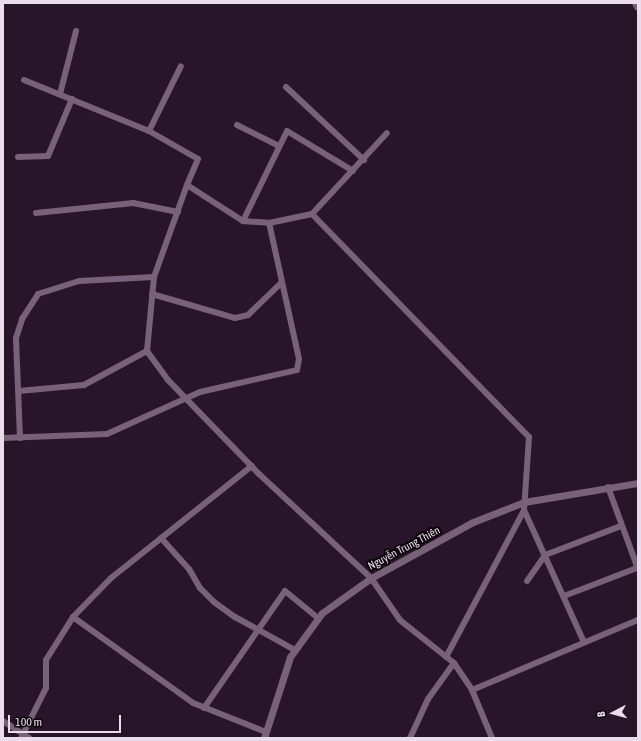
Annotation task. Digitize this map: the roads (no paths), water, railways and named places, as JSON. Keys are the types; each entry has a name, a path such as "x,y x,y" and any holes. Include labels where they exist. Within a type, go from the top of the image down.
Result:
{"main road":[{"path":"636,3 638,7"}],"street":[{"path":"60,94 76,31"},
{"path":"149,132 181,66"},
{"path":"24,80 149,132 198,159 187,185 154,277 148,351 187,398 252,466 371,578 400,620 454,663 472,690 492,738"},
{"path":"286,87 364,160"},
{"path":"18,157 48,156 72,99"},
{"path":"237,125 279,146"},
{"path":"243,221 279,146 289,131 353,171"},
{"path":"187,185 243,221 269,223 312,214 364,160 387,133"},
{"path":"36,213 127,203 178,212"},
{"path":"312,214 530,437 524,510 584,642"},
{"path":"3,438 112,433 187,398 297,370 300,359 269,223"},
{"path":"20,438 16,338 22,319 38,294 79,282 154,277"},
{"path":"152,294 235,318 248,315 282,282"},
{"path":"19,391 84,385 148,351"},
{"path":"22,736 46,688 46,660 73,617 111,578 252,466"},
{"name":"Nguyễn Trung Thiên","path":"265,735 295,650 318,618 371,578 473,522 524,502 638,483"},
{"path":"564,596 638,568 608,488"},
{"path":"446,657 524,510"},
{"path":"527,581 545,555 621,526"},
{"path":"161,538 188,569 200,588 235,617 295,650"},
{"path":"204,708 284,591 318,618"},
{"path":"73,617 204,708 265,735"},
{"path":"472,690 638,620"},
{"path":"410,738 428,699 454,663"},
{"path":"3,721 22,736 29,738"}]}
